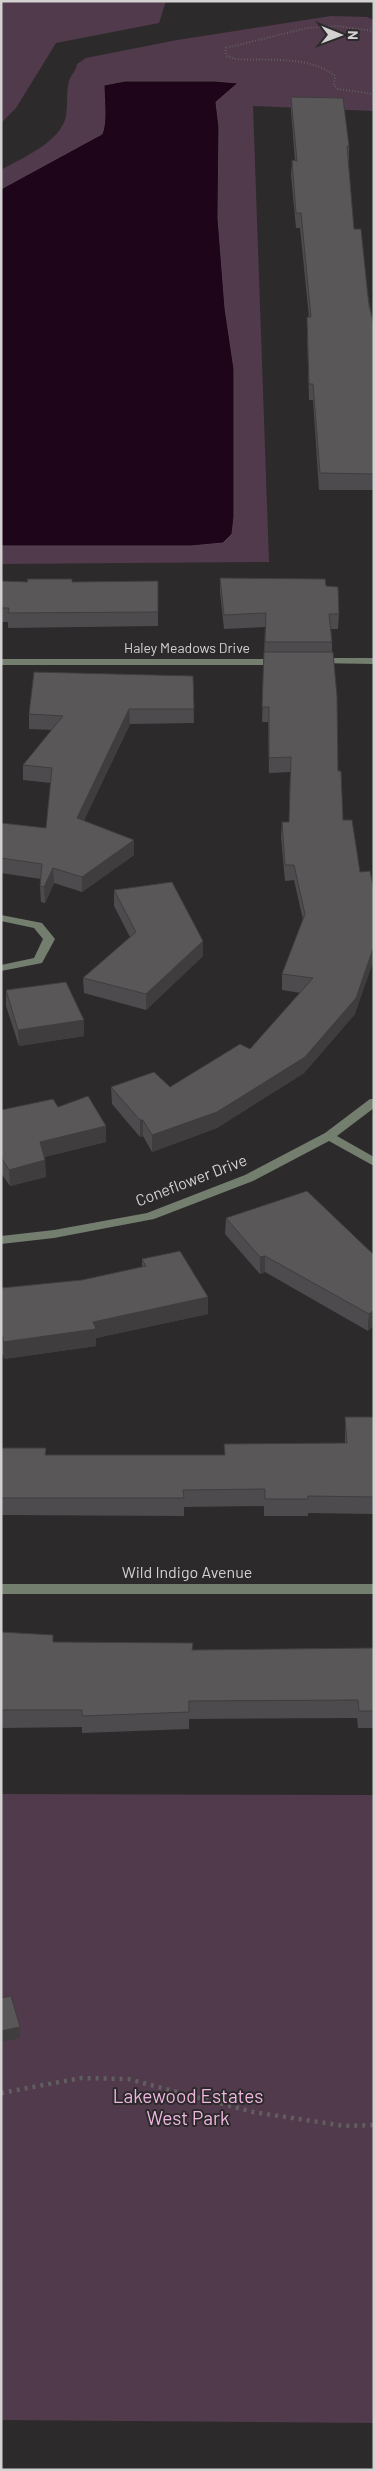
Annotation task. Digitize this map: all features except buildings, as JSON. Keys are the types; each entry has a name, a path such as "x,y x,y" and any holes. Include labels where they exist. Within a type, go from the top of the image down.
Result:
{"street":[{"name":"Haley Meadows Drive","path":"1,662 374,661"},
{"path":"1,918 38,925 49,939 38,960 1,968"},
{"name":"Coneflower Drive","path":"1,1240 54,1234 150,1216 249,1178 329,1136 374,1102"},
{"path":"329,1136 374,1162"},
{"name":"Wild Indigo Avenue","path":"1,1590 374,1589"}],"path":[{"path":"374,31 337,26 307,28 266,40 233,45 226,48 225,52 227,56 235,59 316,66 335,76 334,85 338,89 374,94"},
{"path":"1,2093 81,2078 128,2079 254,2112 345,2126 374,2125"}],"green space":[{"path":"1,1 166,1 159,23 56,43 16,108 1,123"},
{"path":"331,16 367,17 374,20 374,111 253,106 269,562 1,564 1,170 40,148 56,134 66,116 70,79 77,64 86,58 177,40"},
{"name":"Lakewood Estates West Park","path":"1,1794 374,1795 374,2423 1,2420"}],"shaded area":[{"path":"125,81 215,81 238,83 216,102 219,127 218,218 225,308 234,369 234,517 232,534 223,543 191,546 1,546 1,189 102,134 105,117 104,85"}]}
